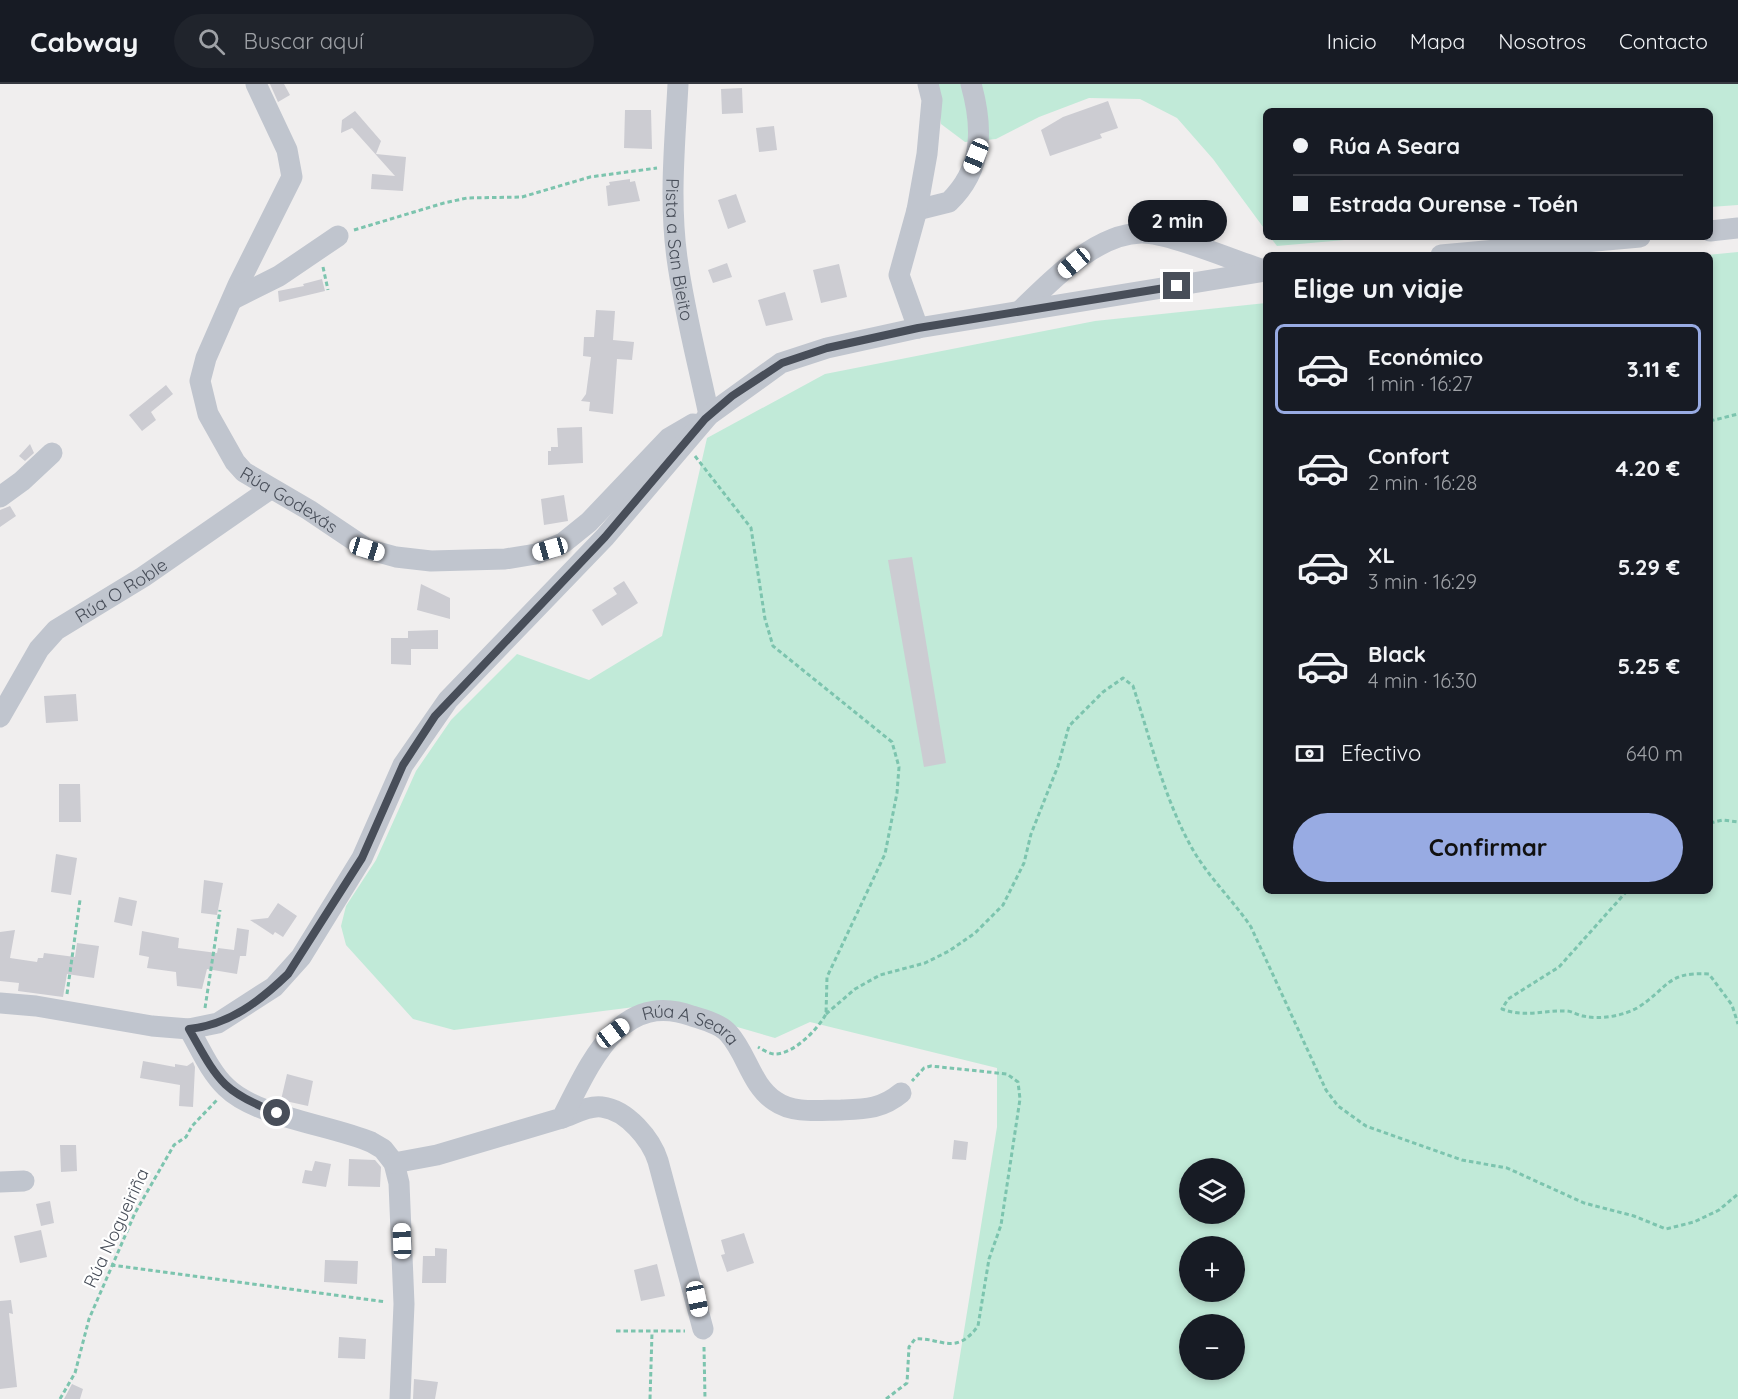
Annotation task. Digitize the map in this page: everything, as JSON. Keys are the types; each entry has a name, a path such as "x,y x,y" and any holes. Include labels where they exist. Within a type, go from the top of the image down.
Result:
{"street":[{"name":"Rúa Godexás","path":"256,84 287,150 292,177 232,299 202,370 201,396 208,414 235,462 244,472 309,510 354,542 381,554 431,561 505,559 536,554 563,543 589,522 669,438 707,417"},
{"name":"Pista a San Bieito","path":"678,84 674,167 677,257 707,417"},
{"path":"918,328 899,274 916,210 932,116 932,100 928,84"},
{"path":"916,210 949,202 970,169 979,143 980,126 971,84"},
{"path":"1713,231 1738,228"},
{"path":"1020,311 1074,263 1097,248 1128,234 1155,234 1263,270"},
{"path":"232,299 279,276 338,236"},
{"path":"1474,252 1607,240"},
{"path":"0,1003 65,1011 152,1026 196,1028 232,1017 274,987 288,974 362,858 403,765 435,716 605,537 707,417 782,363 827,348 918,328 1263,271"},
{"path":"0,496 22,481 52,453"},
{"name":"Rúa O Roble","path":"0,717 39,649 56,630 143,577 270,489"},
{"name":"Rúa A Seara","path":"562,1118 591,1062 606,1040 631,1020 660,1009 687,1014 727,1031 762,1090 781,1104 814,1110 873,1108 883,1106 901,1093"},
{"path":"196,1028 219,1078 229,1090 241,1098 277,1113 372,1142 394,1163 400,1199 404,1304 400,1399"},
{"path":"394,1163 437,1155 589,1108 603,1107 629,1122 651,1143 658,1161 703,1329"},
{"path":"0,1182 24,1180"}],"path":[{"path":"338,236 444,202 476,197 522,197 590,177 674,167"},
{"path":"1713,420 1738,414"},
{"path":"685,443 751,528 765,619 773,646 892,742 899,767 897,793 885,855 827,977 826,1014"},
{"path":"755,1045 773,1055 785,1053 795,1047 826,1014 855,989 880,975 925,963 950,951 975,933 1003,905 1024,864 1031,834 1058,766 1069,726 1103,692 1123,678 1133,686 1161,781 1182,830 1214,884 1237,906 1251,927 1319,1078 1338,1106 1347,1114 1385,1133 1462,1160 1508,1168 1584,1203 1634,1216 1666,1228 1694,1222 1719,1210 1738,1194"},
{"path":"1713,822 1723,820 1738,822"},
{"path":"1624,894 1559,967 1508,999 1502,1009 1512,1013 1541,1014 1568,1011 1599,1018 1637,1008 1673,978 1709,974 1732,1005 1738,1024"},
{"path":"65,1011 80,900"},
{"path":"196,1028 220,910"},
{"path":"886,1399 907,1383 909,1347 915,1339 923,1338 944,1345 972,1334 978,1326 989,1259 1000,1225 1020,1099 1018,1082 1007,1074 927,1067 901,1093"},
{"name":"Rúa Nogueiriña","path":"60,1399 75,1373 89,1319 135,1213 174,1145 186,1137 198,1119 229,1090"},
{"path":"111,1265 404,1304"},
{"path":"616,1331 652,1333 703,1329 705,1399"},
{"path":"650,1399 652,1333"}],"green space":[{"path":"937,84 1738,84 1738,205 1713,207 1713,108 1263,108 1263,227 1213,159 1177,118 1140,99 1089,98 1039,117 996,139 965,142 941,124"},
{"path":"1272,240 1344,240 1277,246"},
{"path":"1738,252 1738,1399 953,1399 997,1127 997,1068 810,1022 775,1038 658,1004 454,1030 413,1019 346,945 341,926 346,906 376,860 416,771 451,720 517,654 589,680 662,636 707,438 825,374 1095,321 1263,303 1263,894 1713,894 1713,254"}],"building":[{"path":"270,84 284,84 290,95 278,102"},
{"path":"742,88 743,113 722,114 721,89"},
{"path":"1108,101 1118,128 1100,134 1102,138 1050,156 1041,130 1063,117"},
{"path":"625,110 651,110 652,149 624,148"},
{"path":"355,111 381,141 376,154 406,157 403,191 371,189 372,174 395,176 352,128 341,133 342,120"},
{"path":"774,126 777,150 759,152 756,128"},
{"path":"630,179 630,182 635,181 640,201 608,206 606,186 610,185 609,182"},
{"path":"736,194 746,222 728,229 718,200"},
{"path":"727,263 732,277 713,283 708,270"},
{"path":"839,264 847,297 821,303 813,270"},
{"path":"322,279 325,291 279,302 278,291 304,286 303,284"},
{"path":"785,292 793,320 766,326 758,300"},
{"path":"596,310 615,311 613,340 634,342 632,360 617,359 613,414 589,411 590,402 581,401 586,394 591,357 583,356 584,337 594,337"},
{"path":"166,385 173,394 151,412 156,420 142,431 129,415"},
{"path":"582,427 583,463 548,465 548,451 551,451 551,447 558,447 557,428"},
{"path":"30,444 34,453 25,461 19,456"},
{"path":"564,495 568,521 544,525 541,499"},
{"path":"10,506 16,516 0,527 0,510"},
{"path":"912,557 946,763 924,767 888,560"},
{"path":"624,581 638,603 602,626 592,610 617,594 613,588"},
{"path":"421,584 450,598 450,619 417,610"},
{"path":"438,630 438,649 411,649 411,665 391,664 391,638 408,638 408,631"},
{"path":"76,694 78,721 46,723 44,696"},
{"path":"59,784 80,784 81,822 59,822"},
{"path":"56,854 77,858 71,895 51,892"},
{"path":"204,880 223,883 217,915 201,913"},
{"path":"119,897 137,901 132,926 114,922"},
{"path":"278,903 297,916 283,937 275,932 273,935 250,920 268,918"},
{"path":"237,928 249,930 246,956 240,956 237,974 207,969 202,989 177,986 176,972 147,968 149,957 139,955 142,931 179,938 178,948 217,953 218,948 234,950"},
{"path":"15,930 10,958 37,962 38,958 43,958 44,953 75,957 77,943 99,946 94,978 67,974 63,997 18,991 19,983 0,981 0,932"},
{"path":"143,1061 175,1067 175,1064 187,1066 193,1062 195,1067 193,1107 179,1106 180,1085 140,1078"},
{"path":"287,1074 313,1081 308,1106 281,1100"},
{"path":"954,1140 968,1142 966,1160 952,1159"},
{"path":"60,1145 76,1145 77,1171 61,1172"},
{"path":"349,1159 375,1160 381,1167 380,1187 348,1186"},
{"path":"315,1161 331,1164 326,1187 302,1183 305,1170 312,1171"},
{"path":"50,1201 54,1223 41,1226 36,1204"},
{"path":"41,1230 47,1257 20,1263 14,1236"},
{"path":"744,1233 754,1263 727,1272 721,1255 725,1254 721,1240"},
{"path":"435,1248 447,1249 446,1283 422,1283 423,1256 435,1256"},
{"path":"325,1260 358,1261 357,1284 324,1282"},
{"path":"657,1264 665,1296 641,1301 634,1270"},
{"path":"11,1300 13,1314 9,1313 17,1387 0,1389 0,1301"},
{"path":"339,1337 366,1339 365,1359 338,1358"},
{"path":"414,1379 438,1382 435,1399 413,1399"},
{"path":"72,1384 83,1389 80,1399 64,1399"}],"route":[{"path":"277,1113 232,1093 210,1065 189,1029 204,1028 232,1017 288,974 301,957 362,858 372,840 392,786 435,716 605,537 709,415 732,396 782,363 827,348 918,328 1177,286"}]}
